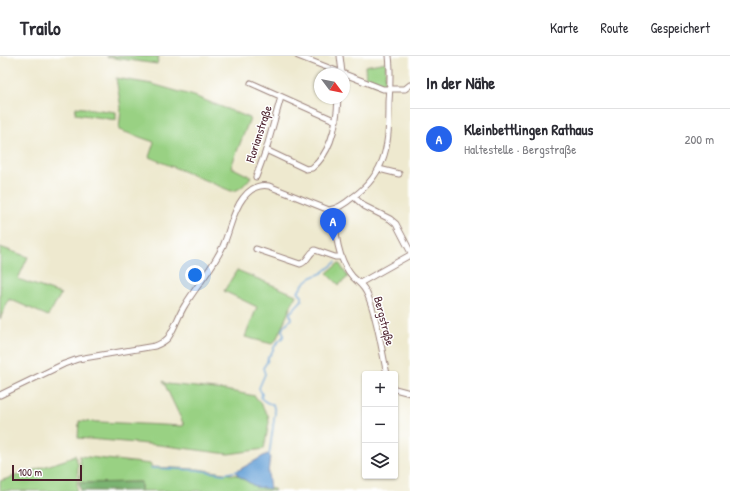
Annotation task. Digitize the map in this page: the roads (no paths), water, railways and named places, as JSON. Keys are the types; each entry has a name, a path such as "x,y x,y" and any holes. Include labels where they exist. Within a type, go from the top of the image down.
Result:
{"street":[{"path":"298,56 328,68"},
{"path":"340,56 342,68"},
{"path":"0,395 64,364 78,359 148,348 163,343 170,334 185,305 218,256 226,240 240,203 245,195 253,189 264,185 288,193 324,209 334,210 354,197 367,186 379,169 387,146 390,90 389,56"},
{"path":"350,77 383,89 390,90 405,89 410,85"},
{"name":"Florianstraße","path":"251,83 336,121"},
{"name":"Florianstraße","path":"256,177 266,150 281,97"},
{"path":"266,150 306,169 312,168 322,157 330,143 336,121 337,104"},
{"path":"379,169 399,174"},
{"path":"354,197 364,206 390,219 396,224 410,250"},
{"name":"Bergstraße","path":"334,210 337,242 341,257 349,274 364,288 371,305 386,371"},
{"path":"256,249 300,264 305,262 315,250 335,257 341,257"},
{"path":"360,283 410,255"},
{"path":"398,390 410,393"}],"water":[{"path":"267,454 270,456 268,473 270,489 256,487 237,475 237,471"}],"waterway":[{"path":"269,456 275,413 273,404 270,404 261,398 262,394 259,388 265,374 263,368 275,345 284,335 282,330 291,319 290,313 302,300 302,296 298,292 304,283 310,278 322,273 336,262"},
{"path":"151,468 197,470 223,474 238,471"}],"place":[{"name":"Kleinbettlingen Rathaus","path":"333,241"}]}
